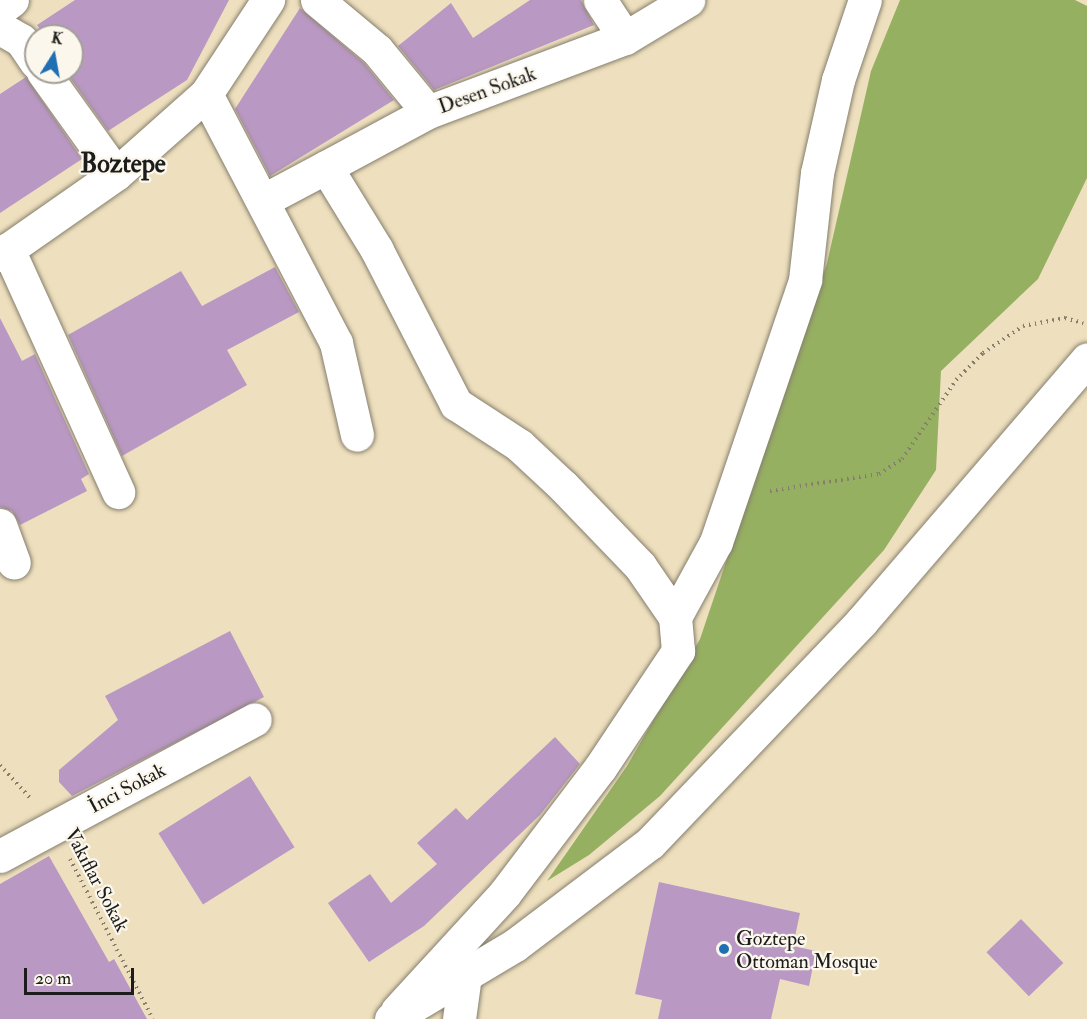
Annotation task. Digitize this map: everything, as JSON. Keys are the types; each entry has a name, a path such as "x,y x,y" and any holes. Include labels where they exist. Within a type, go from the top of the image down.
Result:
{"street":[{"path":"0,9 12,0"},
{"path":"118,492 4,252 116,174 206,94 268,0"},
{"name":"Desen Sokak","path":"317,0 377,50 428,112 626,38 688,0"},
{"path":"600,0 626,38"},
{"path":"675,617 716,542 806,280 817,173 838,80 866,0"},
{"path":"0,28 21,40 24,44"},
{"path":"52,84 116,174"},
{"path":"206,94 264,200 336,343 357,435"},
{"path":"264,200 428,112"},
{"path":"326,167 377,250 456,404 510,439 563,486 640,566 675,617 678,651 600,768 506,893 391,1019"},
{"path":"391,1019 515,945 650,843 862,621 1087,359"},
{"path":"0,525 14,563"},
{"name":"İnci Sokak","path":"0,856 255,719"},
{"path":"459,1019 465,975"}],"path":[{"path":"733,494 796,490 879,474 902,459 956,380 983,353 1023,326 1065,318 1087,324"},
{"name":"Vakıflar Sokak","path":"0,765 52,828 153,1019"}],"green space":[{"path":"900,0 1075,0 1087,6 1087,178 1038,279 941,371 936,470 884,550 660,796 589,855 547,881 627,766 700,639 827,263 871,71"}],"building":[{"path":"75,0 229,0 187,80 108,131 75,84 84,84 84,24 39,24"},
{"path":"530,0 581,0 594,25 434,90 398,46 451,3 473,38"},
{"path":"300,8 364,63 394,100 270,176 235,109"},
{"path":"24,78 24,84 31,84 82,159 0,213 0,94"},
{"path":"275,267 299,312 227,350 247,385 122,456 68,335 181,271 202,306"},
{"path":"0,318 22,361 35,354 89,474 81,479 87,491 20,525 12,511 0,507"},
{"path":"230,631 264,697 72,796 59,782 59,770 118,720 105,696"},
{"path":"555,737 580,764 540,815 424,926 369,962 328,903 370,874 391,903 437,864 417,843 456,808 467,820"},
{"path":"250,776 295,847 203,904 158,833"},
{"path":"49,856 109,962 114,959 147,1019 0,1019 0,884"},
{"name":"Goztepe Ottoman Mosque","path":"659,882 800,913 793,946 816,951 809,986 780,979 771,1019 658,1019 662,1000 635,994"},
{"path":"1021,919 1063,963 1029,996 986,952"}],"place":[{"name":"Goztepe Ottoman Mosque","path":"724,949"}],"district":[{"name":"Boztepe","path":"123,165"}]}
